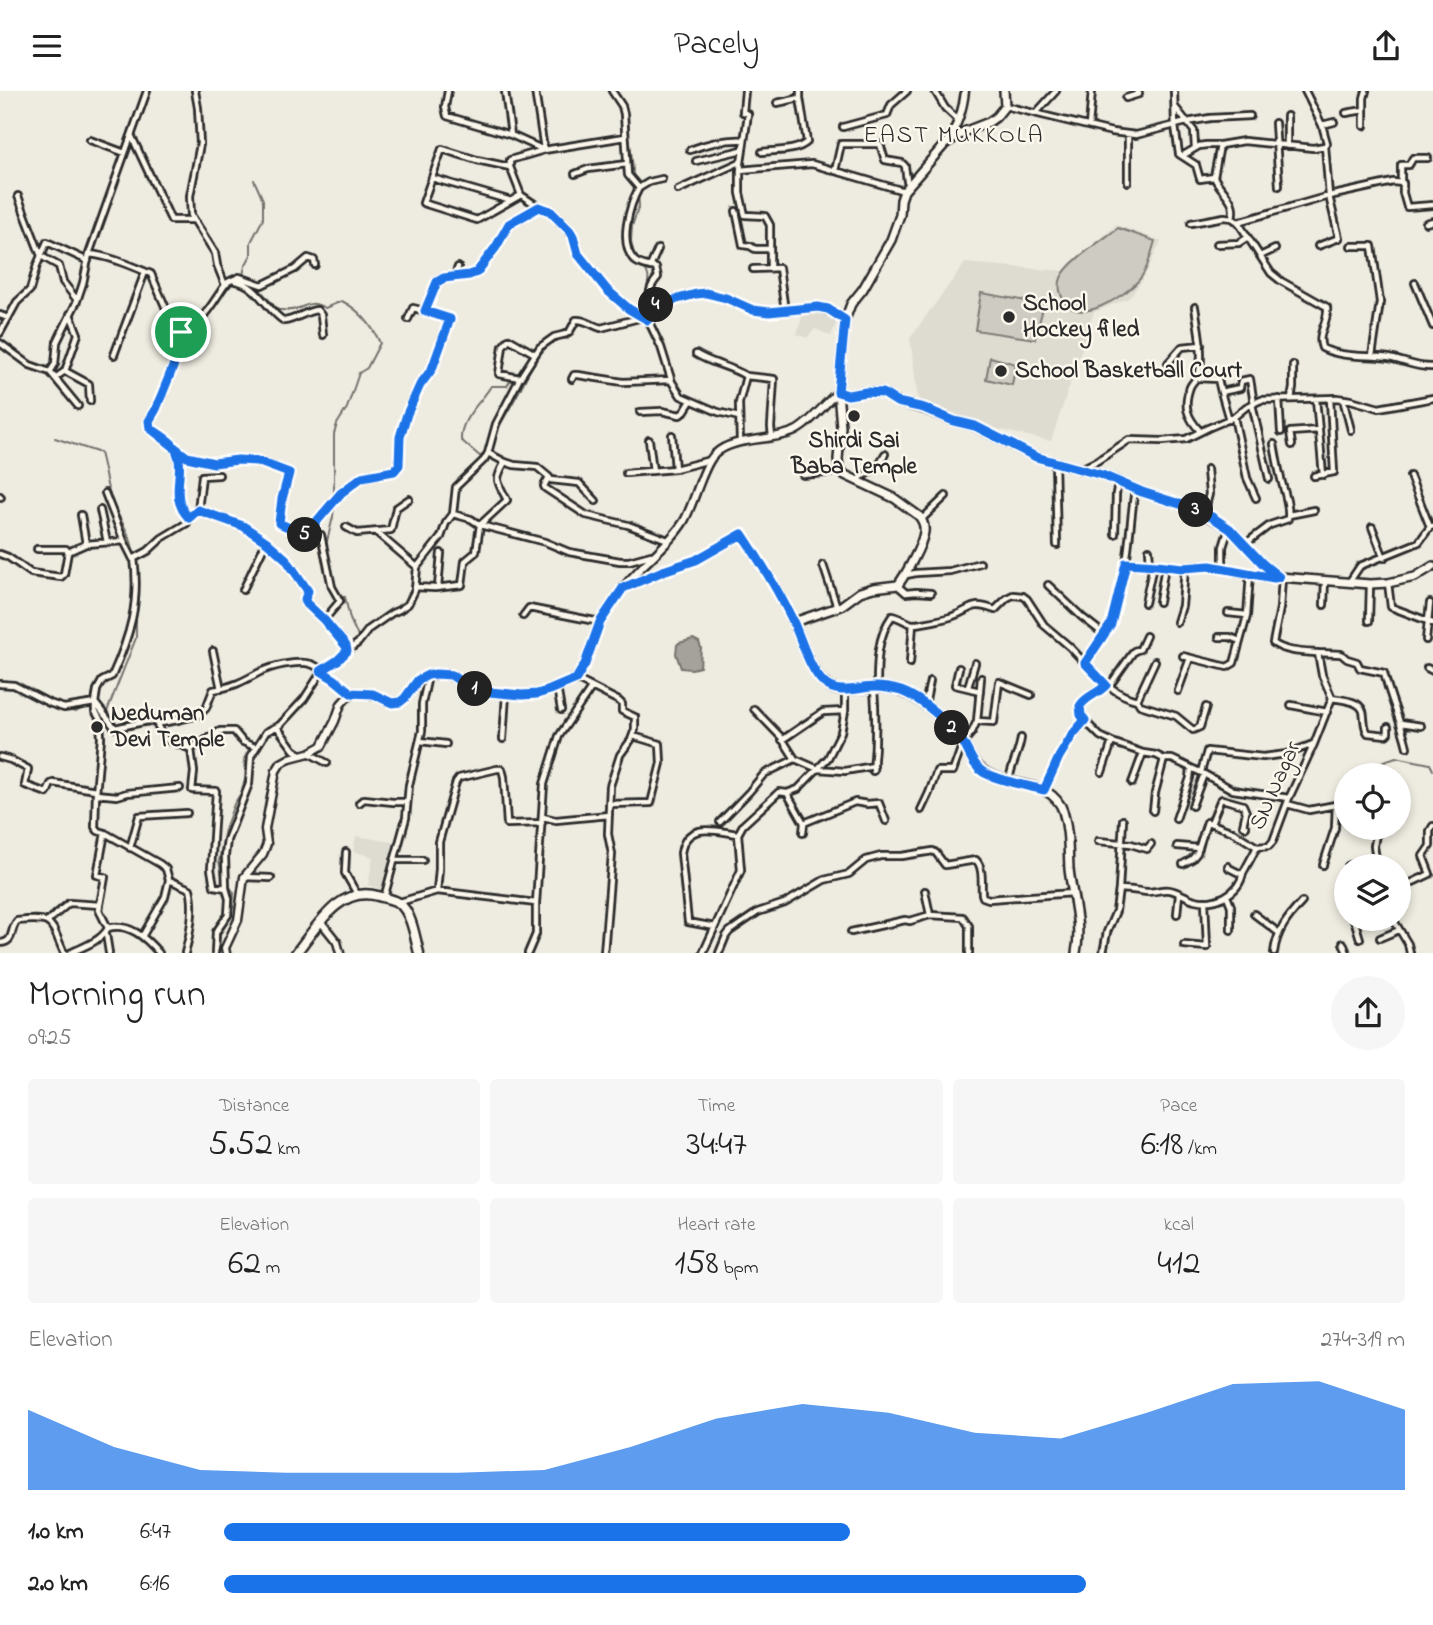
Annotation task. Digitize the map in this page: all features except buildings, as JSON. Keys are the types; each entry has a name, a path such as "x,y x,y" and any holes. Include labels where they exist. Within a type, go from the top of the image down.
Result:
{"main road":[{"path":"1004,91 1006,106 996,117 944,144 904,191 900,215 891,240 863,289 851,304 845,320 838,392 841,427 839,468 845,475 894,499 922,519 924,534 898,585 860,592 841,606 794,622 806,653 824,684 845,691 875,687 902,691 947,722 983,772 1044,790 1056,798 1068,833 1079,939 1076,953"},
{"path":"838,392 848,395 883,393 897,402 924,408 954,421 975,426 1036,457 1102,475 1186,506 1228,528 1263,564 1280,577 1388,583 1415,577 1433,566"},
{"path":"296,953 340,902 357,894 366,894 398,902 409,920 419,953"}],"street":[{"path":"50,372 55,364 57,342 77,301 89,254 147,91"},
{"path":"195,91 200,143 190,196 191,215 215,253 225,285"},
{"path":"448,91 445,107 447,116 511,135 544,150"},
{"path":"505,91 511,135"},
{"path":"535,91 544,150"},
{"path":"612,91 624,114 628,175 639,188"},
{"path":"745,91 743,112 748,114 742,150 740,193 745,215 765,216 770,225 770,269"},
{"path":"762,152 800,148 806,144 800,91"},
{"path":"843,127 887,115 891,105 907,91"},
{"path":"935,91 945,108 958,121"},
{"path":"944,144 958,121 965,91"},
{"path":"1036,113 1056,91"},
{"path":"1089,126 1091,91"},
{"path":"1126,98 1139,94 1138,91"},
{"path":"1174,91 1178,152 1196,165 1200,179 1214,177"},
{"path":"1305,91 1322,125 1327,143 1325,146 1329,196 1339,238 1318,246"},
{"path":"1364,126 1366,91"},
{"path":"777,103 800,98"},
{"path":"1006,106 1136,135 1210,118 1250,116"},
{"path":"1175,106 1194,131 1195,148"},
{"path":"1346,113 1364,110"},
{"path":"1287,116 1287,146"},
{"path":"1322,125 1334,122"},
{"path":"1275,123 1279,186"},
{"path":"1128,134 1128,182"},
{"path":"132,135 171,220 194,220"},
{"path":"625,137 544,150 510,160 510,167 521,195 550,211 570,231 578,254 607,290 647,321 661,347 671,380 681,396 739,417"},
{"path":"90,140 125,153"},
{"path":"690,150 744,140"},
{"path":"1181,156 1206,145 1244,141 1313,148 1325,146"},
{"path":"835,171 841,144 880,144 885,160 905,166 910,184"},
{"path":"1220,145 1214,177 1221,191 1233,204 1232,218"},
{"path":"510,167 442,149 423,203 477,220 521,195"},
{"path":"696,161 742,150"},
{"path":"1428,158 1413,158 1409,165 1401,165 1401,182 1407,207 1433,205"},
{"path":"678,190 741,162"},
{"path":"575,174 588,169 627,164"},
{"path":"740,170 812,164 904,191"},
{"path":"432,178 509,201"},
{"path":"652,312 649,291 658,274 656,268 635,261 626,245 625,236 639,188 662,179"},
{"path":"1238,222 1329,196 1401,182"},
{"path":"18,196 41,255 59,266 63,282 77,301"},
{"path":"425,311 437,282 444,278 477,272 509,224 539,207"},
{"path":"736,211 743,245 755,249 770,249"},
{"path":"1191,223 1224,217 1238,222 1271,273 1327,307 1327,321 1320,337 1322,348 1337,354 1373,356 1424,368 1433,367"},
{"path":"1426,223 1433,221"},
{"path":"1217,244 1239,243 1248,237"},
{"path":"0,333 17,302 30,290 48,242 88,261"},
{"path":"1351,246 1372,246 1380,294 1373,356"},
{"path":"650,267 658,249"},
{"path":"1260,256 1275,249"},
{"path":"89,254 151,274 178,334 177,357 149,421 150,428 187,457"},
{"path":"178,334 200,320 228,282 239,277 256,285 265,284 295,269 309,258 314,260 315,265"},
{"path":"454,277 458,267"},
{"path":"753,269 779,268 785,311"},
{"path":"114,355 145,272"},
{"path":"225,285 235,281 247,284 285,321 317,310 321,315 323,335"},
{"path":"1415,283 1433,326"},
{"path":"647,321 656,305 702,293 726,298 753,310 769,312 818,307 828,309 845,320"},
{"path":"1195,307 1200,345 1199,373 1191,383 1187,408 1190,420 1200,431"},
{"path":"305,535 335,498 362,477 394,471 399,465 400,437 407,414 420,385 432,369 450,319 413,308 408,319"},
{"path":"55,378 65,371 78,334 70,314"},
{"path":"0,315 8,318"},
{"path":"215,953 216,932 228,915 225,856 227,840 249,784 253,746 266,732 280,725 324,672 367,631 408,604 414,594 417,568 441,537 453,514 456,488 484,460 496,424 540,347 554,337 570,331 576,320 584,320 601,328 647,321"},
{"path":"520,378 499,374 503,346 509,339 535,354"},
{"path":"0,343 30,365 50,372 78,405"},
{"path":"1168,363 1182,347 1200,345"},
{"path":"696,353 706,360 735,369 746,376 774,379 772,437"},
{"path":"1291,399 1293,365"},
{"path":"65,371 89,384 90,401"},
{"path":"572,379 574,375 578,375 623,382 671,380"},
{"path":"740,443 739,403 746,376"},
{"path":"1196,378 1218,379 1247,478 1256,498"},
{"path":"1221,392 1240,388 1241,381 1250,379 1269,479"},
{"path":"98,710 115,728 199,715 206,708 213,690 247,680 260,671 291,663 311,664 351,693 373,694 392,703 405,698 418,680 441,673 451,675 476,689 506,693 537,694 576,679 585,664 600,622 623,588 684,522 714,454 729,445 786,435 798,430 838,392"},
{"path":"1080,469 1129,440 1186,439 1231,418 1261,400 1343,399 1377,408 1433,398"},
{"path":"1279,399 1281,432"},
{"path":"1316,399 1323,475"},
{"path":"1314,476 1334,473 1330,399"},
{"path":"1343,399 1350,430"},
{"path":"640,412 662,411 680,415 691,401"},
{"path":"1292,445 1290,432 1319,430"},
{"path":"672,435 675,469"},
{"path":"649,440 653,471"},
{"path":"172,444 179,458 178,501 189,518"},
{"path":"1274,444 1289,515"},
{"path":"488,453 514,465 537,467 551,479 579,483 596,501"},
{"path":"856,481 878,466 885,454"},
{"path":"179,458 187,457 214,463 257,461 289,473 279,523 305,535 321,535 332,587 340,601 324,620"},
{"path":"626,473 675,469 710,460"},
{"path":"415,587 462,585 465,561 476,552 480,525 506,500 497,479 505,462"},
{"path":"1055,462 1057,545"},
{"path":"803,475 835,472 839,468"},
{"path":"1204,514 1209,494 1207,468"},
{"path":"135,558 187,523 198,510 202,476 219,475"},
{"path":"1350,581 1360,566 1419,542 1431,526 1410,475"},
{"path":"549,478 544,488 586,515 628,525 668,540"},
{"path":"1115,534 1118,483"},
{"path":"1085,663 1111,624 1126,563 1135,489"},
{"path":"105,493 124,541 135,558 135,593 129,634 112,676 102,681 97,690 95,703 100,719 101,738 95,827 166,869 169,880 161,904 142,935"},
{"path":"922,519 946,496"},
{"path":"346,527 357,533 391,530 396,508 409,499"},
{"path":"100,510 107,542"},
{"path":"198,510 243,526 286,559 308,591 306,603 341,638 347,651"},
{"path":"1245,544 1270,525 1287,519 1289,515 1314,510"},
{"path":"453,514 569,552 620,561 655,554"},
{"path":"81,515 86,544"},
{"path":"1372,527 1384,558"},
{"path":"1223,568 1223,547 1228,528"},
{"path":"376,532 417,568"},
{"path":"623,588 696,560 742,534 776,587 794,622"},
{"path":"68,552 86,544 124,541"},
{"path":"243,590 267,542"},
{"path":"37,548 66,549 68,552"},
{"path":"1145,603 1152,564 1149,550"},
{"path":"0,554 9,557 31,573 61,577 68,552"},
{"path":"438,587 441,553"},
{"path":"905,575 950,571 980,563"},
{"path":"1126,563 1185,568 1210,566 1280,577 1279,608 1273,643 1281,648 1341,654 1347,660 1357,661 1360,667 1384,673 1408,747"},
{"path":"823,565 837,607"},
{"path":"1159,602 1165,566"},
{"path":"1177,622 1182,606 1185,568"},
{"path":"1178,691 1186,657 1230,667 1234,663 1247,615 1250,573"},
{"path":"1324,605 1325,579"},
{"path":"1369,621 1370,583"},
{"path":"1388,583 1391,607 1430,622"},
{"path":"898,585 906,593 931,593"},
{"path":"1048,585 1082,618 1105,635"},
{"path":"754,709 782,740 794,759 818,769 873,769 878,657 882,635 892,616 913,624 954,616 972,606 982,605 995,610 1013,595 1027,599 1044,625 1070,647 1106,685 1137,700 1140,705 1176,716 1194,730 1200,727 1206,707"},
{"path":"1426,641 1430,603"},
{"path":"523,616 529,608 600,622"},
{"path":"1228,613 1247,615"},
{"path":"909,663 913,624"},
{"path":"1146,636 1140,649 1134,651 1110,685 1106,685 1080,706 1085,720 1100,736 1112,742 1164,759 1172,759 1233,790 1289,798"},
{"path":"1219,637 1240,641"},
{"path":"213,651 221,689"},
{"path":"1318,653 1319,664 1332,698 1359,705 1368,733 1386,735 1388,727"},
{"path":"1137,700 1155,661"},
{"path":"968,687 975,663"},
{"path":"959,668 956,685 980,691"},
{"path":"384,898 406,818 409,785 422,731 422,704 428,675"},
{"path":"921,810 937,771 953,771 963,743 977,721 981,678"},
{"path":"576,679 619,701 622,705 621,711 635,717 633,736 620,755 610,786 608,834 612,853 604,953"},
{"path":"925,705 930,681"},
{"path":"977,721 994,722 999,682 1031,695"},
{"path":"0,684 14,685 64,708 95,703"},
{"path":"557,687 561,710"},
{"path":"528,953 536,934 544,784 559,736 592,687"},
{"path":"703,953 741,870 738,834 743,825 779,792 787,793 798,789 828,758 841,732 845,691"},
{"path":"226,953 229,936 238,920 243,877 263,854 267,844 265,829 276,771 281,763 290,758 310,753 322,746 341,704 351,693"},
{"path":"503,740 506,693"},
{"name":"SN Nagar","path":"1227,896 1238,887 1257,847 1272,844 1332,698"},
{"path":"1291,705 1327,712"},
{"path":"782,740 822,712 845,711"},
{"path":"1044,790 1059,757 1085,720"},
{"path":"156,722 165,739 191,749"},
{"path":"1401,723 1421,726"},
{"path":"277,727 294,750 302,755"},
{"path":"191,749 220,731 234,731 243,742 253,746"},
{"path":"609,804 651,803 661,763 660,744 633,736"},
{"path":"1009,781 1010,769 1019,750 1021,738"},
{"path":"420,741 446,744"},
{"path":"1102,772 1112,742"},
{"path":"1192,806 1207,751 1262,757 1287,754 1314,744"},
{"path":"191,749 192,790 216,790 211,869 214,886 226,888"},
{"path":"310,753 327,762"},
{"path":"1132,783 1143,753"},
{"path":"0,757 28,769 25,785 44,792 49,791 53,783 117,796 180,788"},
{"path":"720,822 764,774 794,759"},
{"path":"1153,811 1164,759"},
{"path":"1176,819 1191,768"},
{"path":"436,891 439,842 459,778 502,769 507,824 609,815"},
{"path":"787,793 804,823 803,833"},
{"path":"359,803 364,799 407,801"},
{"path":"1211,823 1222,799 1243,805 1246,812 1243,825 1246,827"},
{"path":"804,823 855,802 879,803 886,821"},
{"path":"1287,804 1309,810 1334,804"},
{"path":"130,848 139,816 187,813"},
{"path":"1103,953 1119,889 1123,820"},
{"path":"1183,864 1192,859 1199,848 1207,822 1233,832 1257,847"},
{"path":"1411,883 1430,874 1423,856 1432,846 1430,831 1433,826"},
{"path":"716,927 688,922 682,846 690,834 698,830 738,834"},
{"path":"1323,865 1334,831"},
{"path":"105,833 97,874 105,877 99,910 107,931 109,953"},
{"path":"1098,841 1147,849 1151,844"},
{"path":"1177,846 1199,848"},
{"path":"719,953 728,933 758,912 785,903 824,880 849,874 866,860 881,856 933,851 945,865 976,860 980,864 983,897 989,899 1073,893"},
{"path":"346,852 345,873 357,894"},
{"path":"394,860 423,860"},
{"path":"1228,866 1243,877"},
{"path":"243,877 271,877"},
{"path":"169,880 189,888 192,896 190,932 185,953"},
{"path":"1119,889 1148,892 1169,890 1205,901 1227,896 1231,906 1231,930"},
{"path":"398,902 436,891 536,903"},
{"path":"925,891 930,915"},
{"path":"1177,913 1179,894"},
{"path":"1184,945 1207,947 1205,901"},
{"path":"1274,953 1279,933 1288,917 1302,902"},
{"path":"48,921 69,903 100,905"},
{"path":"1254,914 1279,933"},
{"path":"37,915 41,920"},
{"path":"851,932 930,915 963,917 969,926 969,953"},
{"path":"0,943 10,940 13,927 18,921 48,921 64,953"},
{"path":"321,922 337,942 340,953"},
{"path":"70,953 120,926 142,935 159,953"},
{"path":"1358,931 1360,939"},
{"path":"1380,938 1397,931"},
{"path":"1400,931 1410,953"},
{"path":"1343,943 1347,953"}],"shaded area":[{"path":"1116,225 1161,241 1143,279 1129,298 1094,312 1051,441 983,426 919,405 910,338 965,263 1064,271"},
{"path":"1118,228 1155,241 1144,273 1123,294 1100,307 1078,311 1069,307 1060,289 1060,281 1065,272 1078,258"},
{"name":"School Hockey filed","path":"981,293 1044,304 1035,339 975,330"},
{"path":"826,313 837,321 831,336 815,329 807,338 797,334 803,314"},
{"name":"School Basketball Court","path":"990,357 1016,364 1012,385 986,379"},
{"path":"693,639 699,642 701,648 700,667 681,668 676,654 677,645"},
{"path":"356,836 397,843 384,890 368,885 373,857 353,851"}],"waterway":[{"path":"624,107 633,177"},
{"path":"246,277 243,275 251,255 251,242 263,219 263,200 254,180"},
{"path":"638,192 639,206 632,226 631,241 634,255 641,262"},
{"path":"644,267 648,277 646,294 650,312"},
{"path":"259,289 278,310 292,310 313,304 325,308 342,301 364,319 380,343 367,368 359,373 347,408 334,434 334,497"},
{"path":"495,435 536,360 550,344 568,339 580,323 601,330 641,320"},
{"path":"482,458 461,440 464,425 491,386 507,386 510,381"},
{"path":"55,438 100,453 110,497 134,555"},
{"path":"456,512 457,497"},
{"path":"325,549 334,503"},
{"path":"426,558 439,545 453,517"},
{"path":"339,595 345,597 350,619 361,643"},
{"path":"106,714 136,638 136,606"},
{"path":"368,633 380,624"},
{"path":"307,698 317,682"},
{"path":"1,686 16,688"},
{"path":"30,696 44,703"},
{"path":"275,725 296,704"},
{"path":"62,709 76,712 86,706"},
{"path":"139,725 147,725 158,732"},
{"path":"224,879 219,861 225,829 241,793 246,776 244,759 250,747 237,742 236,737"},
{"path":"166,742 180,747"},
{"path":"1378,763 1396,757 1430,764 1433,770"},
{"path":"217,953 220,934 233,906 234,893 228,884"}],"place":[{"name":"School Hockey filed","path":"1009,317"},
{"name":"School Basketball Court","path":"1001,371"},
{"name":"Shirdi Sai Baba Temple","path":"854,416"},
{"name":"Neduman Devi Temple","path":"97,727"}],"district":[{"name":"EAST MUKKOLA","path":"954,136"}],"route":[{"path":"181,332 177,333 177,357 156,409 149,421 150,428 166,439 187,457 214,463 257,461 289,473 279,523 305,535 333,500 362,477 394,471 399,465 400,437 407,414 420,385 432,369 450,319 425,311 437,282 444,278 477,272 509,224 539,207 545,208 570,231 578,254 607,290 629,309 648,320 656,305 702,293 726,298 753,310 769,312 818,307 828,309 845,320 838,392 848,395 883,393 897,402 924,408 954,421 975,426 1036,457 1102,475 1186,506 1212,517 1230,529 1279,577 1210,566 1183,568 1126,563 1111,624 1085,663 1106,685 1080,706 1085,720 1059,757 1044,790 983,772 947,722 902,691 877,687 845,691 824,684 806,653 776,587 742,534 696,560 623,588 600,622 585,664 576,679 537,694 522,695 476,689 451,675 432,674 418,680 400,702 392,703 373,694 351,693 321,671 347,651 346,646 306,603 308,591 286,559 271,545 243,526 198,510 189,518 182,511 177,494 179,458 172,444 150,428 149,421 177,357 178,336 181,332"}]}
